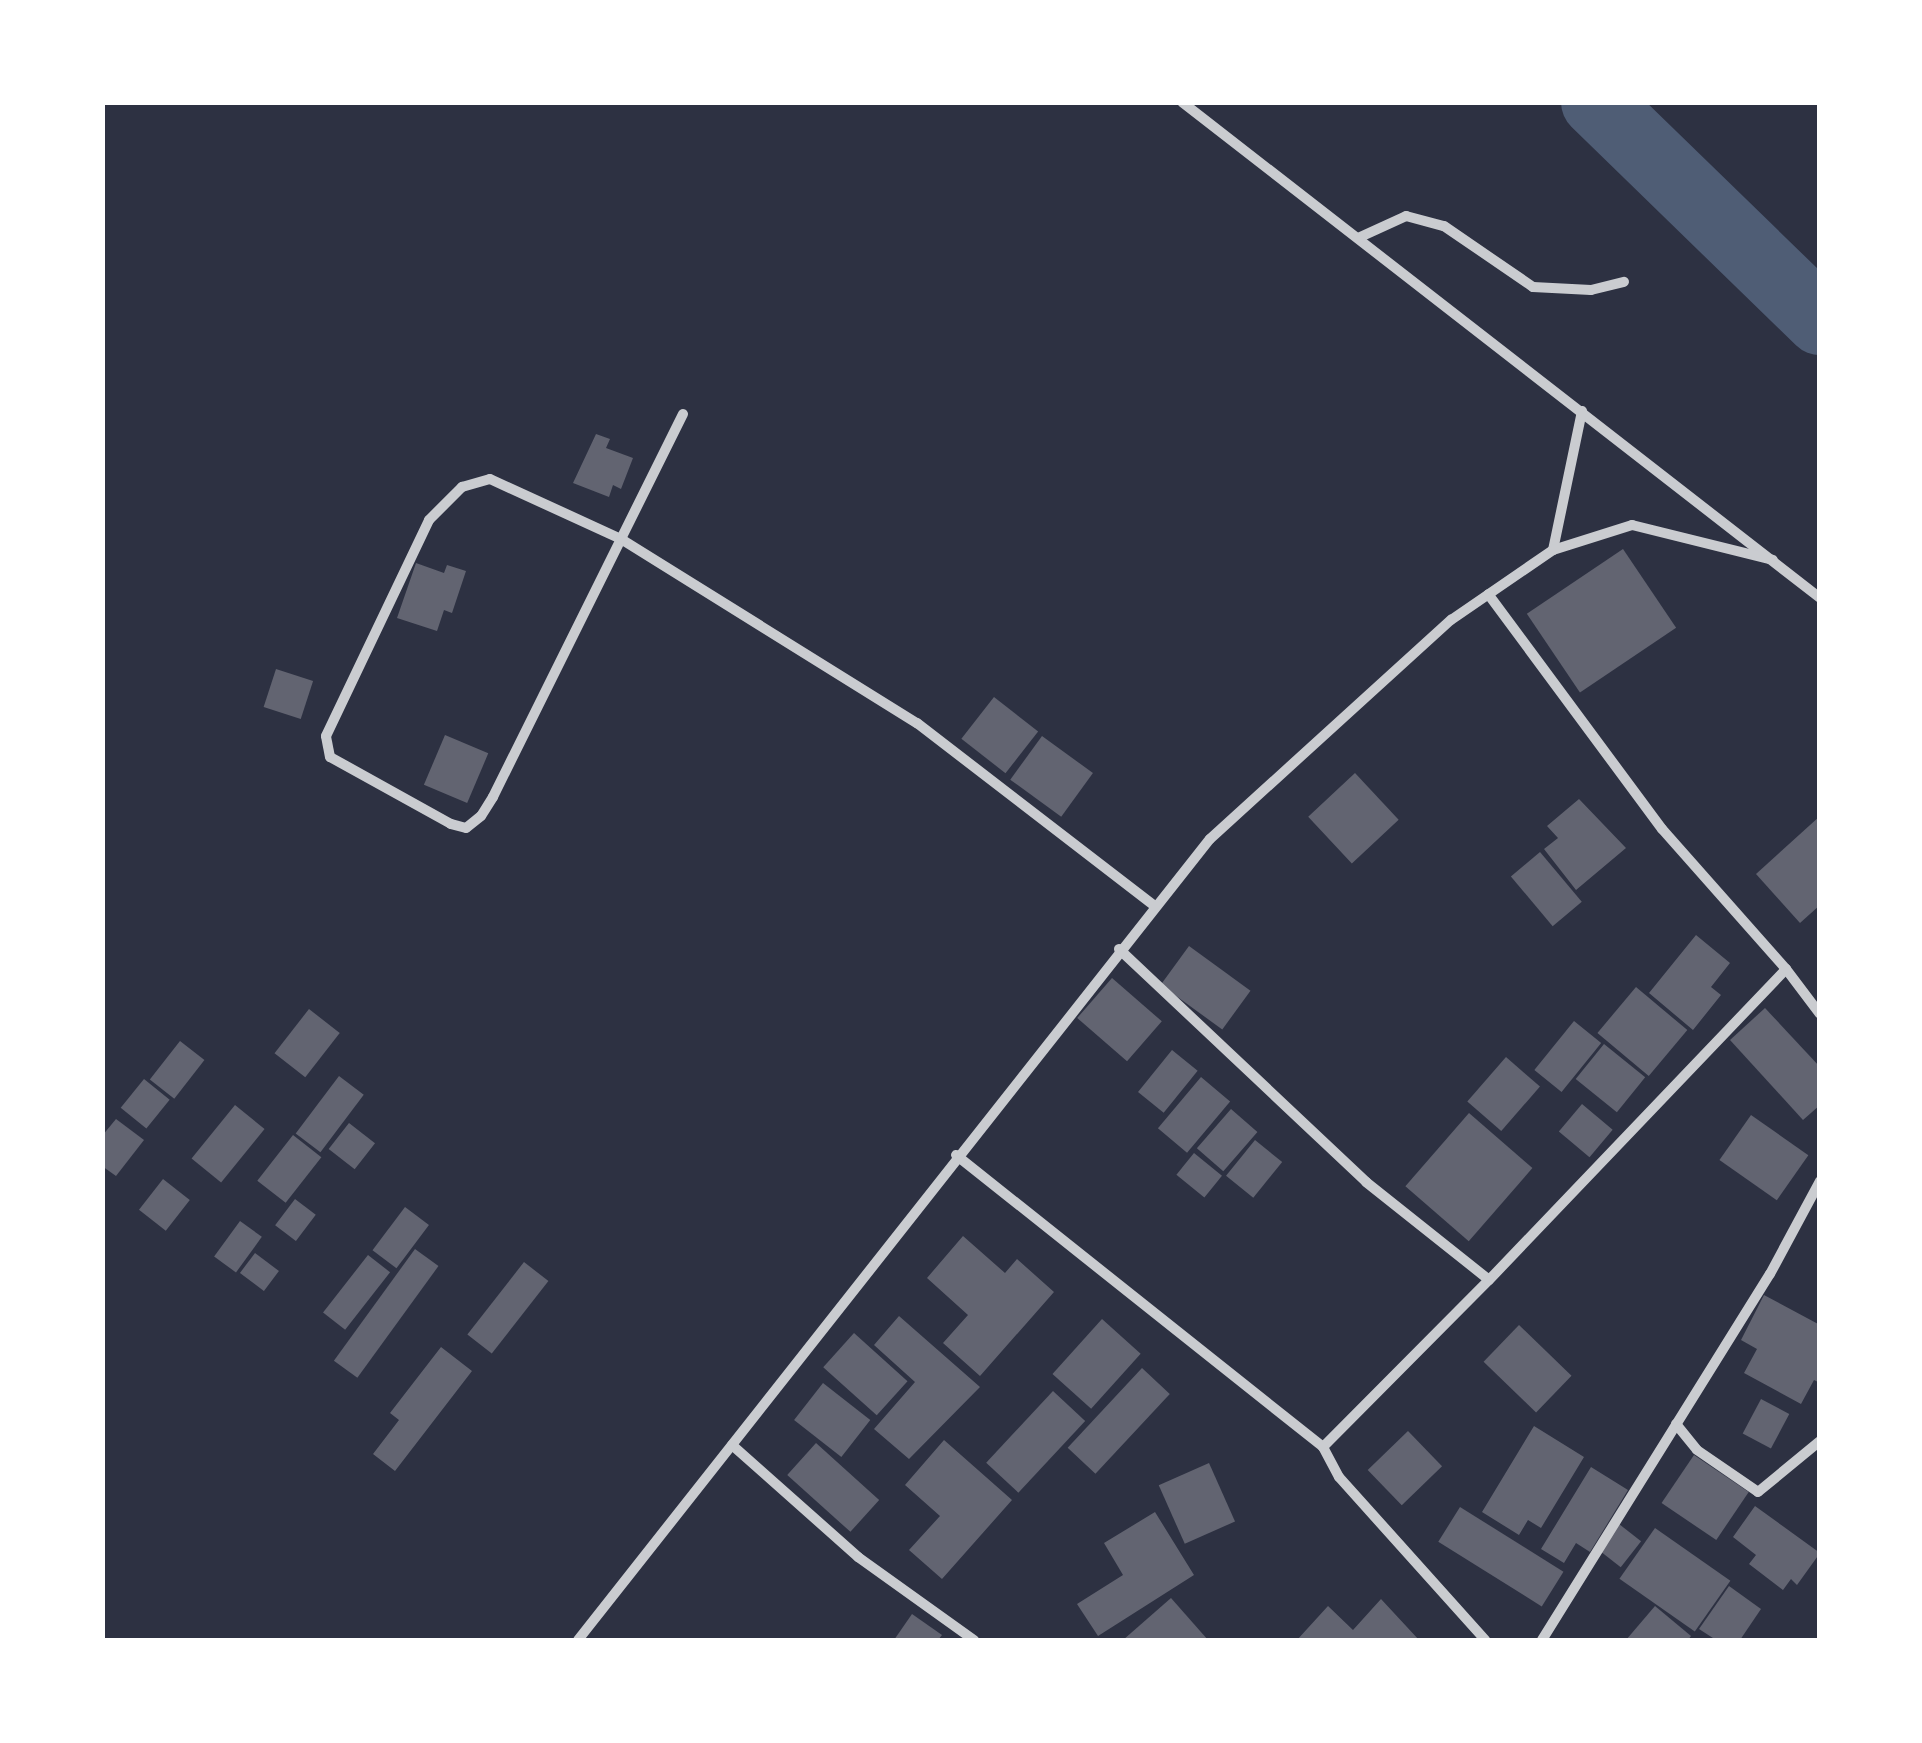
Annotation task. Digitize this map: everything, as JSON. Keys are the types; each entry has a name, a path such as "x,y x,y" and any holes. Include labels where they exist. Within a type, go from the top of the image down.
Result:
{"street":[{"path":"1182,102 1820,598"},
{"path":"1358,238 1406,216 1444,226 1532,287 1591,290 1624,282"},
{"path":"1553,550 1582,411"},
{"path":"683,414 621,538 493,798 466,828 330,757 326,736 429,520 462,487 490,480 621,538 917,723 1154,906"},
{"path":"578,1640 956,1155 1210,839 1451,620 1553,550 1632,525 1773,560"},
{"path":"1488,594 1662,829 1820,1014"},
{"path":"1119,949 1366,1182 1489,1280"},
{"path":"1323,1447 1786,970"},
{"path":"956,1155 1323,1447 1339,1476 1485,1640"},
{"path":"1542,1640 1820,1181"},
{"path":"1676,1424 1697,1450 1758,1492 1820,1440"},
{"path":"732,1445 858,1557 974,1640"},
{"path":"1466,1640 1476,1630"}],"building":[{"path":"596,434 610,439 606,448 633,458 621,489 613,485 609,497 573,483"},
{"path":"1623,549 1676,628 1580,693 1527,614"},
{"path":"416,563 444,573 447,565 466,571 452,613 444,610 437,631 397,618"},
{"path":"276,669 313,681 301,719 264,707"},
{"path":"994,697 1038,731 1005,773 961,739"},
{"path":"445,735 488,753 467,803 424,785"},
{"path":"1042,736 1093,773 1061,817 1010,780"},
{"path":"1355,773 1399,820 1352,863 1308,817"},
{"path":"1579,799 1626,848 1576,890 1544,849 1558,838 1547,826"},
{"path":"1820,816 1820,905 1800,923 1756,874"},
{"path":"1540,852 1582,902 1553,926 1511,876"},
{"path":"1696,935 1730,963 1711,987 1721,995 1693,1030 1649,993"},
{"path":"1189,946 1250,991 1222,1030 1161,985"},
{"path":"1112,978 1162,1021 1127,1061 1077,1018"},
{"path":"1636,987 1687,1030 1649,1076 1597,1033"},
{"path":"1765,1008 1820,1067 1820,1105 1803,1120 1730,1040"},
{"path":"309,1009 340,1033 305,1077 275,1053"},
{"path":"1574,1021 1601,1043 1562,1092 1534,1070"},
{"path":"180,1041 204,1060 174,1099 150,1080"},
{"path":"1604,1044 1645,1077 1617,1112 1576,1079"},
{"path":"1172,1050 1198,1071 1164,1113 1138,1092"},
{"path":"1506,1057 1540,1087 1501,1131 1467,1102"},
{"path":"339,1076 364,1095 320,1152 296,1134"},
{"path":"1201,1077 1230,1101 1187,1153 1158,1128"},
{"path":"144,1079 170,1100 146,1129 121,1108"},
{"path":"1582,1104 1613,1130 1590,1157 1559,1132"},
{"path":"235,1105 265,1129 221,1183 192,1159"},
{"path":"1231,1109 1257,1132 1223,1171 1197,1148"},
{"path":"1469,1113 1532,1168 1469,1241 1405,1186"},
{"path":"1751,1115 1808,1155 1777,1200 1719,1160"},
{"path":"116,1119 144,1140 116,1176 102,1166 102,1136"},
{"path":"349,1123 375,1143 355,1169 329,1149"},
{"path":"293,1135 321,1157 286,1203 257,1181"},
{"path":"1255,1140 1282,1162 1253,1198 1226,1176"},
{"path":"1194,1153 1222,1176 1204,1197 1176,1175"},
{"path":"163,1179 190,1200 166,1231 139,1210"},
{"path":"295,1199 316,1215 296,1241 275,1225"},
{"path":"405,1207 429,1225 396,1268 373,1250"},
{"path":"240,1221 262,1237 236,1272 214,1257"},
{"path":"963,1236 1005,1273 1017,1259 1054,1292 980,1376 943,1343 968,1315 927,1278"},
{"path":"415,1249 438,1266 357,1378 334,1361"},
{"path":"255,1253 279,1271 264,1291 240,1273"},
{"path":"368,1255 390,1272 345,1330 323,1313"},
{"path":"524,1262 548,1281 492,1354 467,1334"},
{"path":"1764,1295 1820,1325 1820,1383 1814,1380 1801,1404 1744,1373 1757,1349 1741,1340"},
{"path":"899,1316 980,1387 909,1459 874,1429 915,1382 874,1345"},
{"path":"1102,1319 1141,1354 1091,1409 1052,1374"},
{"path":"1519,1325 1572,1376 1536,1412 1484,1362"},
{"path":"854,1333 908,1381 877,1415 823,1367"},
{"path":"441,1347 472,1371 395,1471 373,1454 399,1420 390,1413"},
{"path":"1142,1368 1170,1394 1095,1474 1068,1448"},
{"path":"823,1383 870,1420 841,1457 794,1420"},
{"path":"1053,1391 1085,1421 1018,1493 986,1463"},
{"path":"1761,1399 1789,1414 1771,1448 1743,1433"},
{"path":"1534,1426 1584,1457 1541,1528 1528,1520 1519,1535 1482,1512"},
{"path":"1408,1431 1442,1466 1402,1505 1368,1470"},
{"path":"944,1440 1012,1500 942,1579 909,1550 940,1516 905,1485"},
{"path":"816,1443 879,1500 850,1532 787,1475"},
{"path":"1694,1455 1749,1492 1716,1540 1662,1503"},
{"path":"1209,1463 1235,1521 1185,1544 1159,1485"},
{"path":"1591,1467 1628,1490 1590,1552 1576,1543 1564,1563 1541,1549"},
{"path":"1755,1506 1820,1553 1797,1585 1791,1579 1783,1590 1749,1564 1756,1555 1733,1537"},
{"path":"1460,1507 1563,1572 1542,1606 1438,1542"},
{"path":"1155,1512 1194,1575 1098,1636 1077,1604 1123,1575 1104,1543"},
{"path":"1619,1524 1641,1541 1621,1567 1599,1550"},
{"path":"1655,1528 1730,1581 1695,1632 1619,1579"},
{"path":"1729,1586 1761,1609 1740,1640 1716,1640 1699,1629"},
{"path":"1171,1598 1208,1640 1123,1640"},
{"path":"1381,1599 1419,1640 1297,1640 1328,1606 1353,1630"},
{"path":"1655,1606 1691,1636 1688,1640 1626,1640"},
{"path":"912,1614 942,1635 938,1640 894,1640"}],"waterway":[{"path":"1596,102 1820,320"}]}
